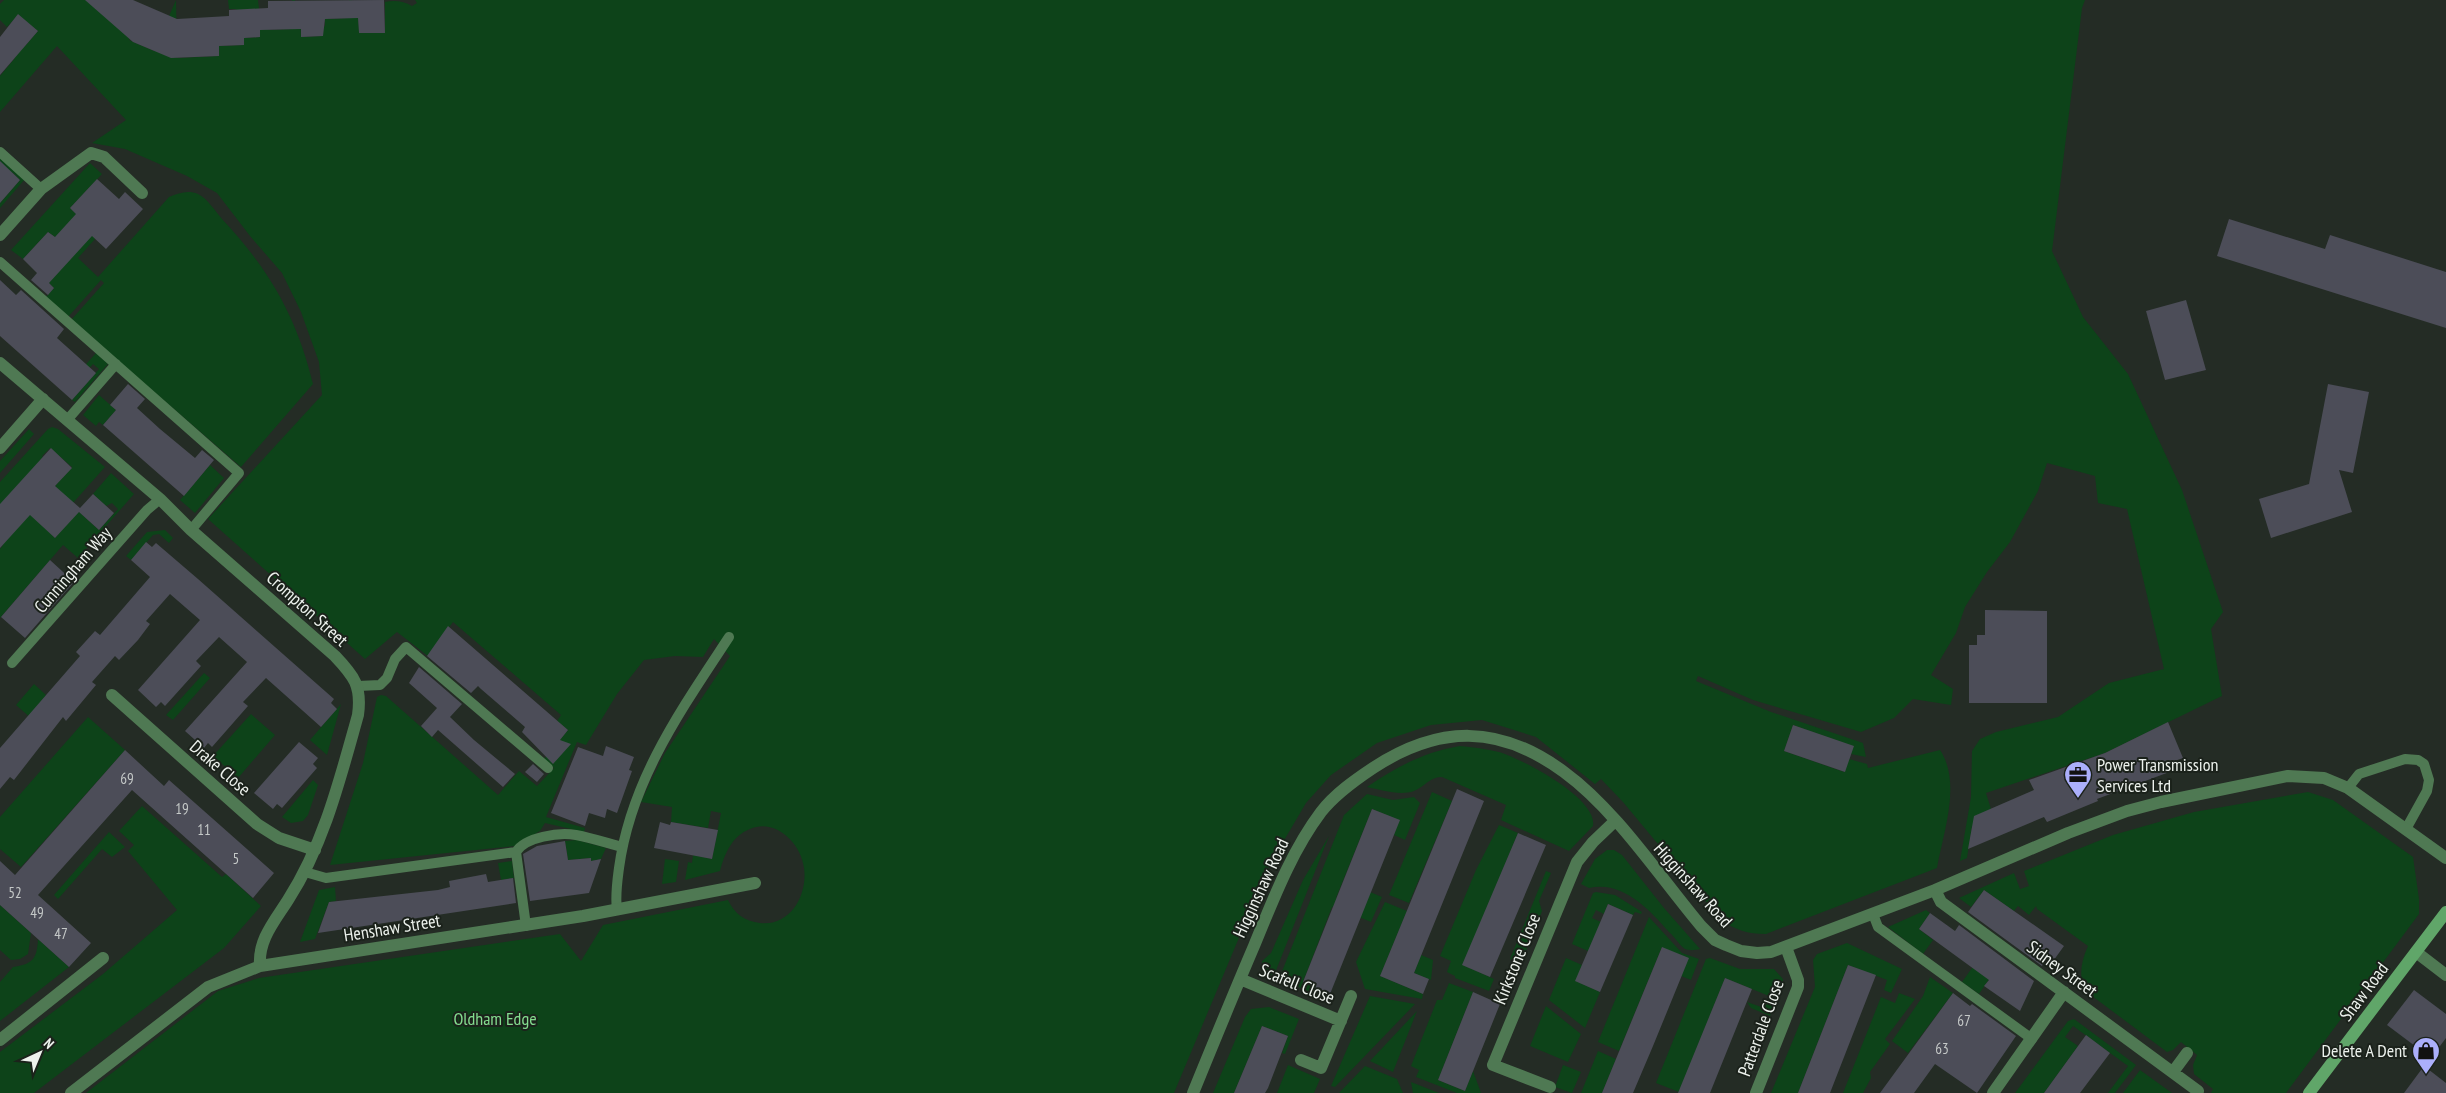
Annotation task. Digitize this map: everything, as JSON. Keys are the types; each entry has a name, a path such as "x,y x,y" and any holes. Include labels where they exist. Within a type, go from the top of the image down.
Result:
{"main road":[{"name":"Shaw Road","path":"2309,1093 2446,912"}],"street":[{"path":"0,235 42,188 91,153 104,157 142,193"},
{"name":"Crompton Street","path":"0,363 160,498 191,530 335,656 350,672 358,686"},
{"path":"0,448 43,399"},
{"path":"260,966 259,951 269,929 306,872 330,810 358,714 360,700 358,686"},
{"name":"Drake Close","path":"112,695 257,824 279,838 315,850"},
{"name":"Higginshaw Road","path":"1194,1093 1240,979 1294,856 1323,810 1351,784 1400,752 1429,740 1448,736 1492,738 1517,745 1541,756 1564,772 1594,798 1715,940 1742,951 1757,953 1786,947 1873,914 1935,890 2068,833 2127,811 2161,802 2288,776 2324,778 2348,788 2446,858"},
{"name":"Kirkstone Close","path":"1550,1087 1492,1065 1577,862 1592,842 1615,822"},
{"name":"Henshaw Street","path":"71,1093 208,987 260,966 526,926 755,883"},
{"name":"Sidney Street","path":"1935,890 1941,902 2198,1091"},
{"name":"Patterdale Close","path":"1756,1093 1798,987 1798,980 1786,947"},
{"path":"2416,952 2446,975"},
{"path":"0,1040 103,958"},
{"name":"Scafell Close","path":"1240,979 1341,1021"},
{"path":"1993,1093 2064,992"},
{"name":"Scafell Close","path":"1301,1060 1321,1068 1351,996"},
{"path":"2173,1072 2187,1054"}],"lane":[{"path":"0,152 42,188"},
{"path":"0,262 238,473 191,530"},
{"path":"68,419 116,364"},
{"name":"Cunningham Way","path":"12,663 160,498"},
{"path":"617,910 615,898 622,847 634,800 666,736 729,637"},
{"path":"358,686 380,685 387,678 394,659 406,647 548,768"},
{"path":"2348,788 2359,774 2405,759 2418,760 2424,764 2430,780 2427,792 2406,829"},
{"path":"526,926 516,852 520,844 534,838 574,834 622,847"},
{"path":"306,872 326,878 516,852"},
{"path":"1873,914 1878,927 2032,1040"}],"green space":[{"name":"Oldham Edge","path":"4,0 88,0 143,8 129,40 154,51 176,0 177,58 219,56 219,46 244,45 244,38 260,37 259,22 269,21 269,30 292,29 292,0 295,0 296,7 300,7 301,37 322,36 322,27 325,26 324,1 329,19 349,18 349,0 358,2 359,33 385,33 385,2 399,1 412,6 417,3 415,0 2085,0 2082,8 2052,251 2083,317 2128,374 2182,490 2223,612 2211,629 2222,696 2105,753 1986,793 1991,809 1981,828 1972,826 1967,858 1960,861 1971,797 1972,751 1980,739 1996,732 2058,717 2109,683 2164,669 2127,509 2098,503 2095,476 2047,463 2038,491 2010,542 1987,572 1965,607 1956,633 1931,675 1953,689 1951,705 1913,699 1894,718 1861,732 1753,700 1698,676 1696,681 1771,712 1863,743 1866,757 1851,754 1853,746 1793,725 1784,751 1844,772 1849,759 1867,764 1868,768 1940,750 1950,777 1949,808 1937,868 1766,934 1742,931 1721,920 1623,802 1601,779 1595,784 1536,737 1482,720 1431,725 1377,743 1331,775 1306,803 1269,866 1174,1093 86,1093 218,991 259,978 560,934 581,961 603,925 728,900 737,913 745,919 760,923 771,923 780,920 795,907 803,889 804,868 798,850 785,835 769,827 759,826 738,836 730,846 720,871 685,880 688,862 692,863 693,855 712,859 721,813 711,811 708,828 671,822 672,807 641,802 665,753 730,656 714,639 703,657 675,656 644,660 617,694 586,745 577,742 546,817 585,828 584,832 545,823 540,831 515,846 330,865 363,763 377,697 381,695 386,696 498,795 519,771 537,786 554,768 544,759 568,730 557,721 561,715 453,622 428,656 397,632 365,659 208,519 322,395 319,362 301,312 282,273 250,236 217,193 187,176 125,149 92,143 126,120 57,46 0,112 0,76 15,58 11,54 26,45 38,31 18,15 7,27 0,20 0,4"},
{"path":"228,0 258,0 259,9 237,14 236,9 229,9"},
{"path":"0,158 25,179 0,208 0,203 20,180 13,173 0,169"},
{"path":"90,163 102,174 70,208 90,227 95,239 78,258 98,277 169,197 191,192 198,194 208,202 254,256 290,316 299,337 313,384 241,467 71,320 104,283 101,280 68,317 46,297 54,288 49,283 55,237 48,232 23,259 11,250"},
{"path":"96,353 108,364 75,402 72,400 99,369 93,364 85,373 81,370"},
{"path":"99,395 116,410 103,425 99,422 96,426 83,415"},
{"path":"52,427 58,429 105,467 48,531 55,538 78,511 99,530 118,509 112,503 106,506 93,494 111,473 134,494 78,558 63,545 0,618 0,549 3,545 0,542 0,482 48,429","holes":["50,448 72,467 55,486 61,492 17,486 44,458 42,456"]},
{"path":"29,429 34,434 0,473 0,461"},
{"path":"210,465 224,478 195,513 180,500"},
{"path":"165,530 173,538 169,543 159,534 153,535 131,560 126,556 147,532"},
{"path":"204,673 210,678 173,720 166,715"},
{"path":"34,684 46,695 32,719 16,705"},
{"path":"341,704 327,755 310,740"},
{"path":"251,714 275,735 238,778 213,756"},
{"path":"88,717 125,750 21,867 0,849 0,817"},
{"path":"1460,746 1499,752 1540,771 1572,792 1584,804 1591,815 1593,826 1569,851 1501,820 1506,805 1442,777 1434,778 1414,791 1403,793 1367,787 1422,756"},
{"path":"313,780 318,785 308,815 303,821 291,823 282,817"},
{"path":"1432,792 1452,801 1409,903 1389,895"},
{"path":"2308,792 2333,800 2413,857 2419,899 2419,914 2286,1093 2211,1093 2213,1089 2194,1074 2193,1065 2197,1055 2181,1042 2173,1050 2167,1052 2084,990 2082,968 2088,946 2037,909 2036,906 2029,915 2018,906 2014,911 1984,890 1971,907 1959,898 2014,873 2020,889 2029,886 2024,871 2113,835 2194,812"},
{"path":"1367,794 1393,800 1414,797 1420,803 1405,840 1394,835 1399,820 1372,809 1336,898 1342,901 1339,909 1332,907 1303,982 1330,994 1328,999 1279,979 1344,815"},
{"path":"142,806 222,877 226,874 261,906 224,948 34,1093 0,1093 0,1052 103,974 177,910 128,851 134,845 119,831"},
{"path":"1499,825 1518,833 1463,965 1494,979 1489,991 1455,978 1455,976 1447,972 1451,961 1440,956 1476,870"},
{"path":"109,832 125,847 112,857 102,849 58,899 54,895"},
{"path":"1329,836 1275,973 1267,977 1262,969 1262,961 1271,953 1303,880"},
{"path":"577,840 606,848 601,859 591,861 591,858 568,860 565,841"},
{"path":"1607,850 1614,850 1622,855 1664,908 1700,949 1691,950 1681,946 1653,914 1624,892 1613,888 1589,888 1581,884 1595,859"},
{"path":"665,859 679,861 676,882 662,884"},
{"path":"512,861 514,878 501,880 498,863"},
{"path":"1546,871 1551,873 1539,901 1542,911 1521,963 1510,959"},
{"path":"335,887 336,901 329,902 315,939 300,942 319,890"},
{"path":"1370,892 1382,897 1371,922 1354,915"},
{"path":"1593,893 1615,895 1642,912 1641,914 1635,912 1633,915 1608,904 1604,914 1596,910 1592,918 1601,922 1588,951 1572,944"},
{"path":"1385,902 1407,911 1380,976 1423,994 1422,999 1365,989 1356,962"},
{"path":"0,905 31,933 28,954 20,959 11,960 0,950"},
{"path":"1926,910 1930,913 1919,929 1933,940 1923,954 1888,927"},
{"path":"1649,917 1682,953 1699,959 1691,980 1681,976 1662,947 1619,1051 1598,1042"},
{"path":"38,939 69,967 0,1021 0,982 13,967 25,964 33,959"},
{"path":"1847,943 1902,969 1891,993 1884,990 1887,980 1848,965 1798,1093 1771,1093 1815,987 1813,960 1817,954"},
{"path":"1421,955 1433,960 1431,980 1414,973"},
{"path":"1566,958 1582,965 1576,981 1600,992 1585,1028 1549,1000"},
{"path":"1710,958 1740,969 1774,969 1783,979 1782,988 1770,1016 1751,1008 1747,1002 1764,1008 1769,996 1725,978 1679,1092 1656,1083 1706,959"},
{"path":"2000,963 1979,994 1962,982 1972,968"},
{"path":"1930,977 1953,993 1908,1053 1892,1041 1923,996"},
{"path":"1449,983 1473,992 1438,1080 1465,1091 1473,1071 1481,1093 1457,1093 1416,1077 1419,1070 1411,1066 1437,1000 1442,1000"},
{"path":"1899,993 1915,999 1885,1039 1890,1044 1870,1072 1871,1078 1863,1093 1843,1093 1881,997 1895,1003"},
{"path":"1370,996 1415,1004 1335,1087 1331,1086"},
{"path":"1546,1006 1581,1034 1568,1062 1530,1046"},
{"path":"1269,1007 1299,1019 1285,1054 1282,1053 1288,1036 1262,1026 1234,1093 1213,1093 1245,1017 1251,1009"},
{"path":"1417,1011 1393,1072 1370,1061"},
{"path":"2074,1019 2136,1065 2115,1093 2108,1093 2128,1066 2073,1026 2065,1037 2078,1046 2044,1093 2015,1093 2068,1021"},
{"path":"1598,1051 1616,1059 1602,1093 1581,1093"},
{"path":"1288,1065 1320,1079 1314,1093 1277,1093"},
{"path":"1563,1065 1581,1072 1572,1093 1555,1087"},
{"path":"1365,1066 1397,1079 1403,1093 1339,1093"},
{"path":"2140,1070 2172,1093 2123,1093"},
{"path":"1411,1082 1439,1093 1413,1093"}],"building":[{"path":"85,0 133,0 177,19 229,16 229,10 268,8 268,1 384,0 385,33 359,33 358,18 325,19 323,36 301,37 301,29 260,30 260,37 244,38 244,45 219,46 219,56 171,58 133,42"},
{"path":"18,14 38,31 0,75 0,37"},
{"path":"0,161 20,180 0,203"},
{"path":"97,179 119,199 125,192 143,209 106,249 92,236 49,283 54,288 48,295 31,280 37,273 23,259 48,232 55,237 76,214 70,208"},
{"path":"2229,219 2325,249 2330,235 2446,272 2446,328 2217,256"},
{"path":"0,280 16,295 21,290 64,329 57,338 96,373 72,400 0,336"},
{"path":"2186,300 2206,370 2165,380 2146,311"},
{"path":"128,384 145,399 137,408 160,429 195,458 202,450 214,460 184,496 103,425 116,410 110,405"},
{"path":"2328,384 2369,392 2353,473 2339,470 2352,512 2271,538 2259,499 2309,484"},
{"path":"51,448 72,468 55,486 80,508 93,494 114,513 99,530 79,512 55,538 30,515 0,548 0,504"},
{"path":"146,542 152,547 156,543 198,579 334,699 331,703 337,709 321,727 266,678 243,702 248,706 212,747 208,743 204,748 185,731 247,662 219,637 196,661 201,666 165,706 161,702 156,707 138,690 200,620 170,594 146,621 150,624 138,640 119,660 115,656 92,682 96,685 66,721 63,717 14,780 10,777 0,789 0,748 80,656 76,652 95,631 100,635 150,577 131,560"},
{"path":"50,560 74,582 25,638 1,617"},
{"path":"1985,610 2047,611 2047,703 1969,703 1969,645 1977,645 1977,635 1985,635"},
{"path":"448,626 568,730 560,740 571,744 553,764 522,732 525,727 478,686 471,693 427,656"},
{"path":"419,667 462,704 450,717 515,774 503,787 438,730 432,737 421,726 437,708 409,683"},
{"path":"2168,722 2183,758 2169,763 2172,771 2097,799 2098,801 2047,822 2044,817 1968,849 1974,816 2034,790 2029,780 2105,753"},
{"path":"1793,725 1854,746 1845,772 1784,751"},
{"path":"299,742 318,758 313,764 317,768 282,808 277,804 273,809 254,793"},
{"path":"606,746 634,757 629,770 632,771 617,813 607,809 605,818 589,813 585,826 551,813 578,747 603,756"},
{"path":"125,750 164,786 169,780 274,873 253,898 132,790 38,895 91,943 69,967 0,905 0,861 15,875"},
{"path":"533,764 544,774 537,782 525,772"},
{"path":"1457,789 1484,801 1414,973 1429,979 1423,994 1380,976"},
{"path":"1372,809 1400,820 1330,994 1303,982"},
{"path":"660,822 670,825 671,822 718,830 712,859 654,848"},
{"path":"1518,833 1546,845 1490,977 1462,965"},
{"path":"565,841 568,860 591,858 591,861 601,859 589,893 530,901 523,854 537,846"},
{"path":"486,874 488,882 513,878 516,903 318,933 329,902 438,890 450,887 449,881"},
{"path":"1984,890 2064,946 2051,964 2045,959 2042,966 1968,912"},
{"path":"1608,904 1633,915 1600,992 1575,981"},
{"path":"1930,913 1955,931 1959,925 2034,981 2020,1011 1984,986 1989,980 1919,929"},
{"path":"1662,947 1689,958 1653,1046 1633,1093 1602,1093"},
{"path":"1848,965 1876,975 1830,1093 1798,1093"},
{"path":"1725,978 1752,989 1710,1093 1678,1093"},
{"path":"2414,990 2446,1014 2446,1038 2431,1058 2387,1025"},
{"path":"1473,992 1500,1004 1465,1091 1438,1080"},
{"path":"1953,993 1970,1006 1972,1004 2016,1036 1977,1093 1935,1064 1914,1093 1880,1093"},
{"path":"1262,1026 1288,1036 1268,1088 1265,1093 1234,1093"},
{"path":"2086,1035 2110,1053 2080,1093 2044,1093"},
{"name":"Delete A Dent","path":"2424,1066 2446,1083 2446,1093 2404,1093"}],"place":[{"name":"Power Transmission Services Ltd","path":"2078,799"},
{"name":"Delete A Dent","path":"2426,1075"}]}
